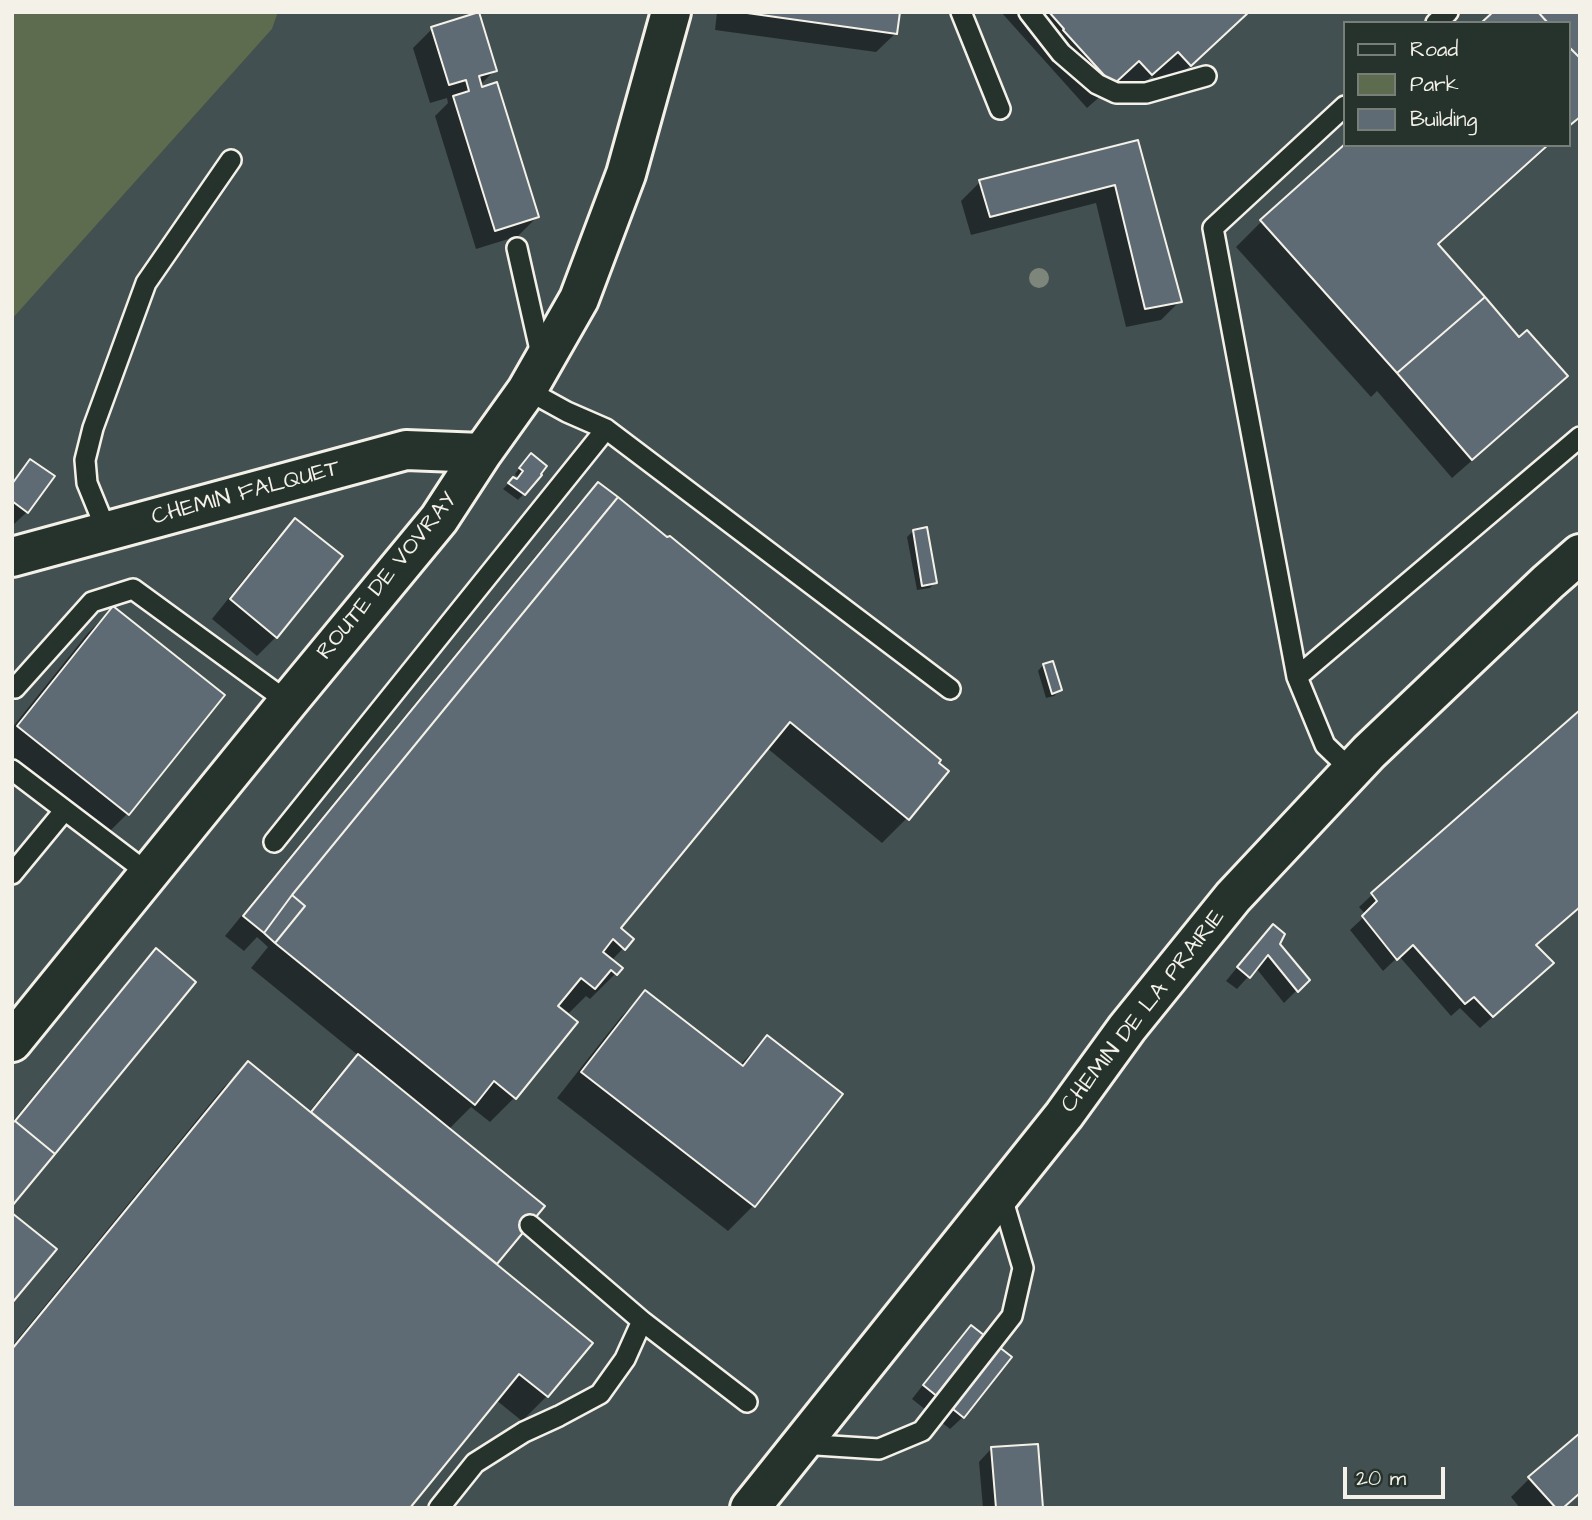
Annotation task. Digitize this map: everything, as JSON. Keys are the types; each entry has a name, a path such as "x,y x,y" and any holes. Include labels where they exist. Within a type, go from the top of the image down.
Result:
{"street":[{"name":"ROUTE DE VOVRAY","path":"12,1042 439,519 535,376 579,299 626,174 671,12"},
{"name":"CHEMIN FALQUET","path":"12,557 406,450 482,453"},
{"name":"CHEMIN DE LA PRAIRIE","path":"750,1508 1064,1115 1127,1028 1233,897 1351,770 1580,554"}],"lane":[{"path":"961,12 1000,109"},
{"path":"1029,12 1061,53 1097,84 1116,93 1146,93 1206,76"},
{"path":"1344,107 1213,228 1297,677 1325,745 1351,770"},
{"path":"107,532 87,483 85,460 93,428 146,283 231,160"},
{"path":"517,248 535,376 567,412 606,429 950,689"},
{"path":"274,842 606,429"},
{"path":"1297,677 1580,438"},
{"path":"15,688 92,601 133,589 288,702"},
{"path":"12,770 149,874"},
{"path":"12,874 64,811"},
{"path":"801,1444 879,1450 922,1431 1012,1316 1023,1268 1001,1194"},
{"path":"530,1224 642,1321 747,1402"},
{"path":"439,1508 475,1463 524,1432 600,1394 625,1359 642,1321"}],"shaded area":[{"path":"278,12 1580,12 1580,1508 12,1508 12,319 272,29"}],"green space":[{"path":"12,12 278,12 272,29 12,319"}],"building":[{"path":"479,12 497,71 479,76 482,87 497,82 539,217 495,231 453,96 469,91 466,80 449,85 431,27"},
{"path":"740,12 900,12 897,34"},
{"path":"1049,12 1249,12 1191,66 1178,52 1152,75 1139,61 1113,85"},
{"path":"1493,12 1538,12 1546,21 1483,21"},
{"path":"1538,12 1580,12 1580,58 1571,49 1571,21 1546,21"},
{"path":"1571,49 1580,58 1580,117 1571,124"},
{"path":"1138,140 1182,302 1145,309 1115,185 990,217 979,180"},
{"path":"1344,145 1344,147 1546,147 1438,244 1485,297 1397,373 1260,220"},
{"path":"1485,297 1519,337 1527,330 1568,376 1472,460 1397,373"},
{"path":"531,453 547,466 525,495 508,483 513,477 517,479 523,471 519,468"},
{"path":"30,459 55,476 28,513 12,501 12,484"},
{"path":"598,482 618,497 292,895 264,933 243,916"},
{"path":"618,497 667,537 670,536 833,670 941,760 939,763 949,771 909,820 790,722 621,928 634,939 625,950 613,939 603,952 623,968 617,975 611,970 595,989 581,978 558,1006 578,1022 516,1099 494,1081 475,1105 275,943 305,906 292,895"},
{"path":"295,518 343,556 277,638 230,599"},
{"path":"927,527 937,583 922,586 913,530"},
{"path":"113,606 225,695 129,815 17,726"},
{"path":"1053,661 1062,690 1052,694 1043,664"},
{"path":"1580,710 1580,907 1536,945 1554,963 1493,1017 1474,997 1465,1004 1413,945 1397,960 1362,916 1377,901 1371,893"},
{"path":"292,895 305,906 275,943 264,933"},
{"path":"1273,924 1285,934 1280,944 1310,980 1298,992 1268,955 1250,978 1237,967"},
{"path":"156,948 196,982 55,1154 15,1121"},
{"path":"645,990 743,1066 767,1035 843,1094 755,1207 581,1072"},
{"path":"358,1054 545,1206 497,1264 311,1112"},
{"path":"248,1061 593,1343 548,1397 519,1374 410,1508 12,1508 12,1349"},
{"path":"15,1121 55,1154 12,1206 12,1123"},
{"path":"12,1213 57,1249 12,1303"},
{"path":"971,1325 1012,1357 964,1418 923,1385"},
{"path":"1580,1433 1580,1493 1563,1508 1556,1508 1528,1477"},
{"path":"1038,1444 1043,1508 996,1508 991,1447"}]}
